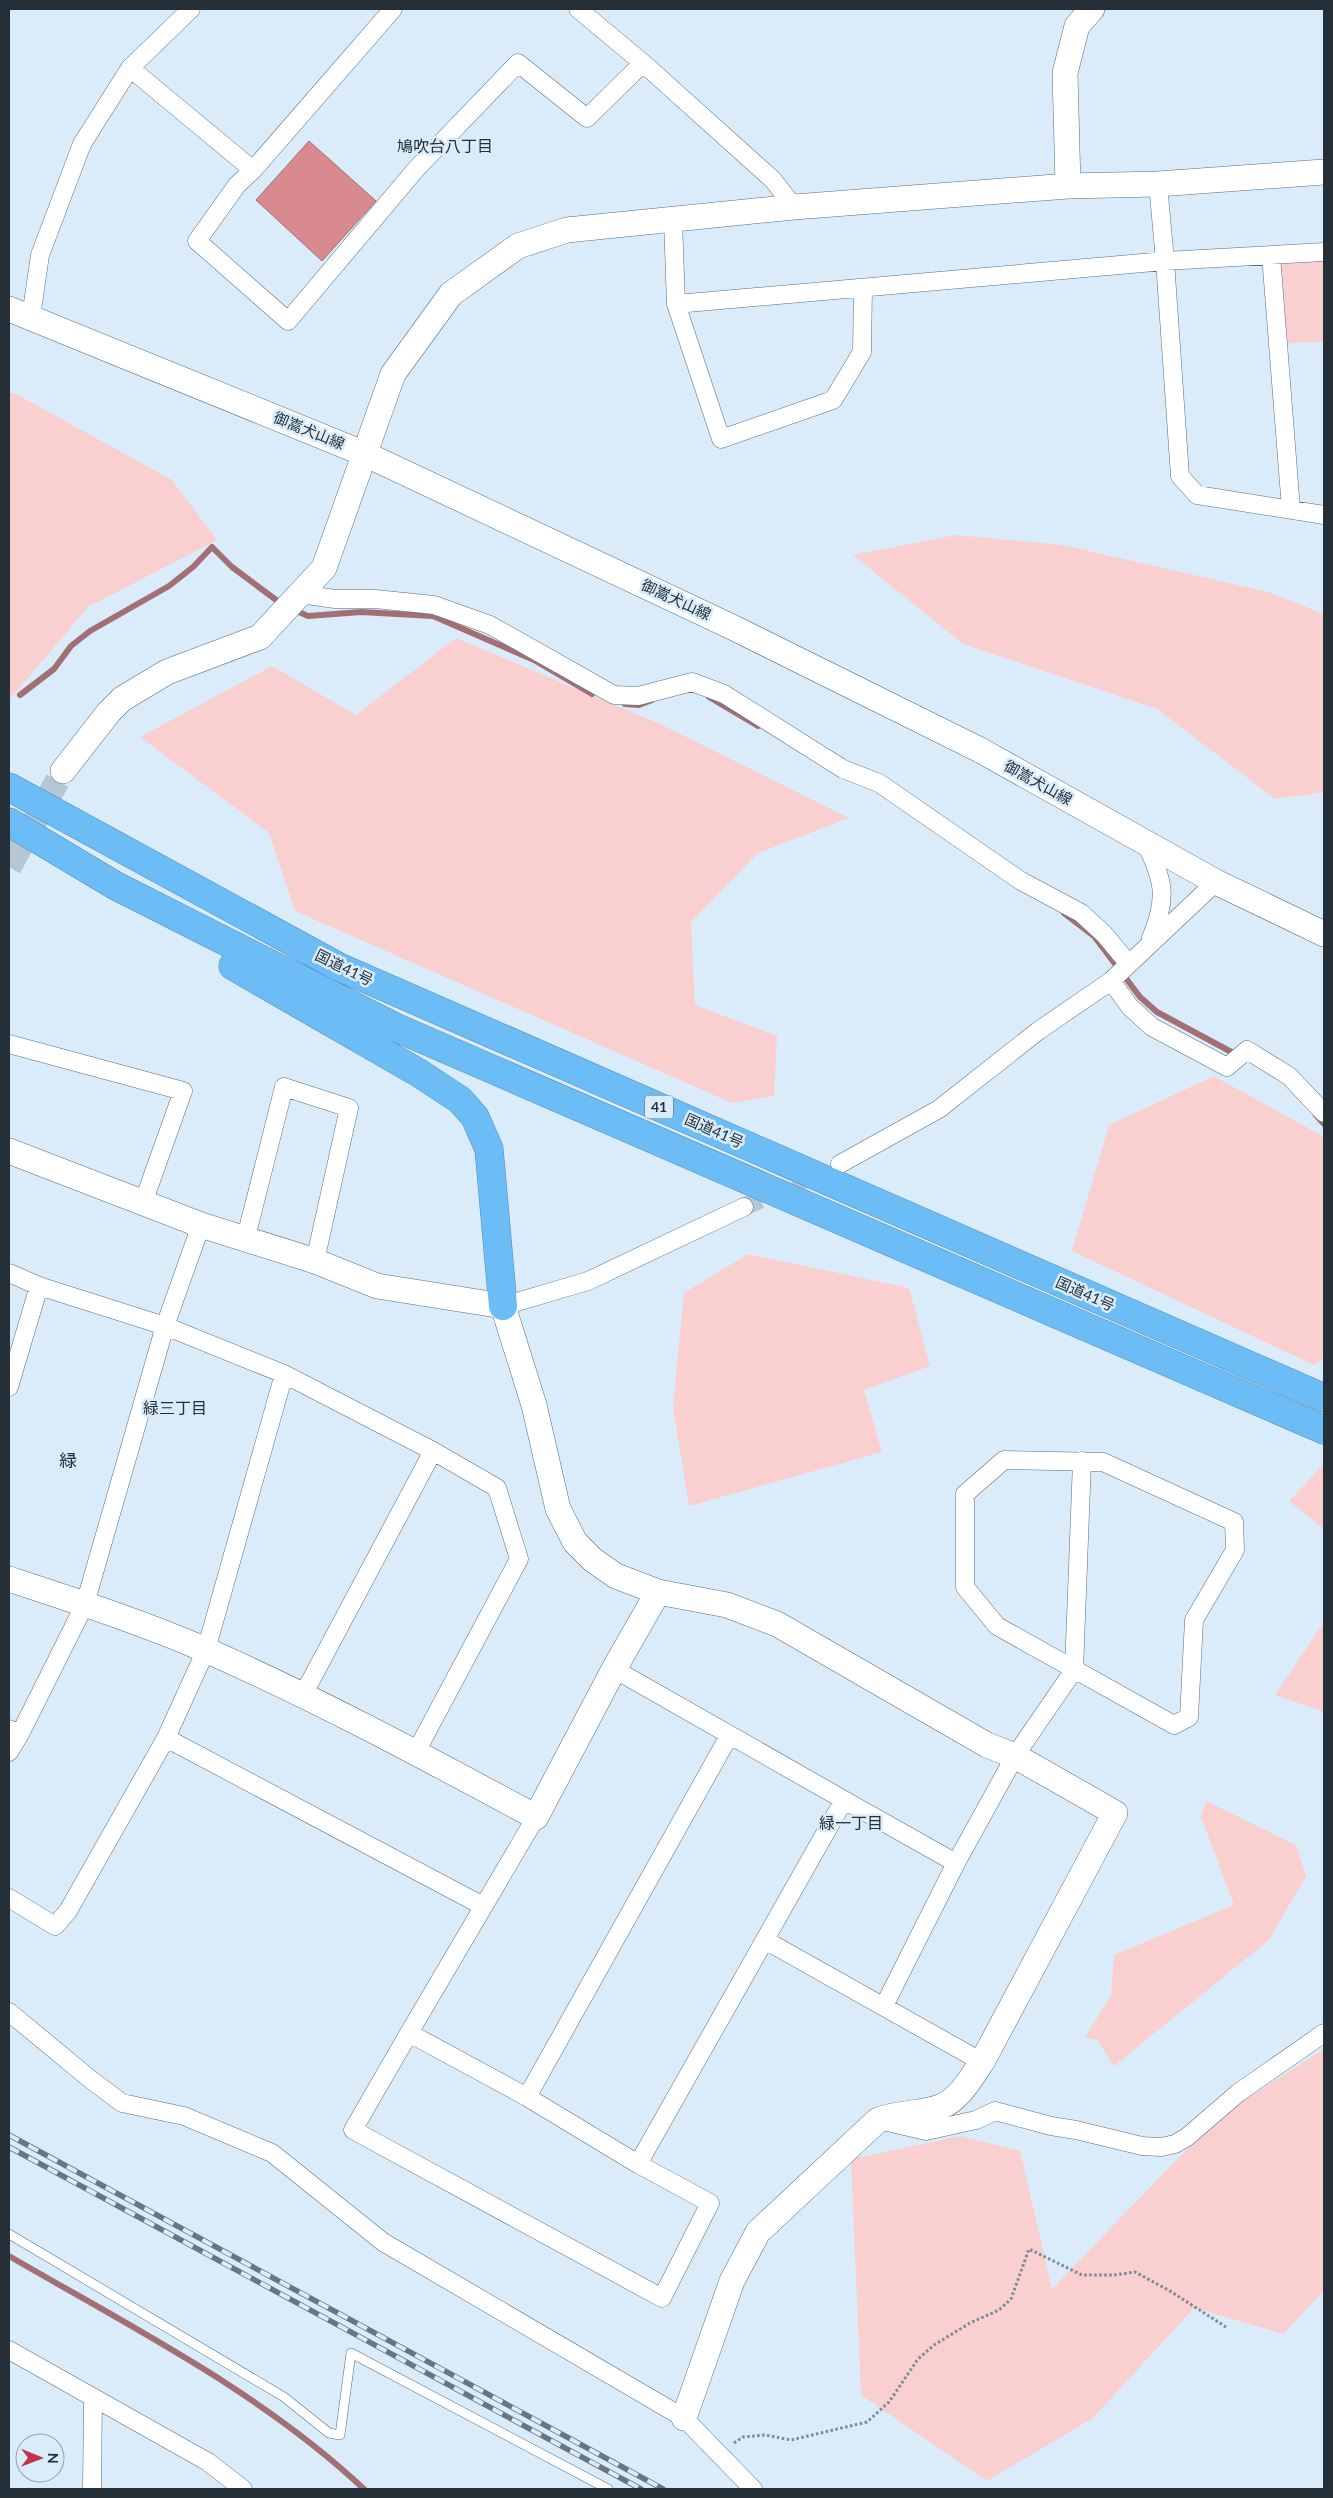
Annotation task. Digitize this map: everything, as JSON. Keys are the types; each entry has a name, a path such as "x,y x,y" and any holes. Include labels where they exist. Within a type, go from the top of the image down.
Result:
{"highway":[{"name":"国道41号","path":"9,786 339,967 1324,1398"},
{"name":"国道41号","path":"9,822 116,886 397,1028 1324,1430"},
{"path":"116,886 205,950 410,1068 460,1100 475,1117 488,1149 503,1306"}],"street":[{"path":"20,313 82,144 130,68 191,9"},
{"path":"393,9 253,170 237,185 197,240 288,321 417,168 518,63 587,118 644,63"},
{"path":"578,9 644,63 773,180 794,207"},
{"path":"1068,186 1065,73 1077,26 1092,9"},
{"path":"130,68 253,170"},
{"path":"64,771 109,712 122,699 167,672 260,637 324,568 393,374 451,294 518,246 567,230 794,207 1068,186 1158,184 1324,172"},
{"path":"1158,184 1180,476 1197,495 1324,515"},
{"path":"672,220 676,304 721,439 833,400 862,352 863,288"},
{"path":"676,304 1165,260 1324,252"},
{"path":"1271,255 1291,509"},
{"name":"御嵩犬山線","path":"20,313 365,454 724,622 980,750 1216,882 1324,934"},
{"path":"300,594 335,600 375,599 434,605 490,625 614,695 638,696 692,682 724,694 842,769 879,783 1021,881 1081,913 1104,934 1128,963"},
{"path":"1145,842 1159,870 1162,897 1161,915 1148,945"},
{"path":"840,1164 939,1109 1038,1031 1111,981 1216,882"},
{"path":"1111,981 1130,1007 1152,1026 1227,1067 1247,1050 1289,1076 1324,1113"},
{"path":"9,1044 182,1091 143,1203"},
{"path":"246,1238 284,1087 349,1108 315,1261"},
{"path":"9,1151 201,1225 315,1261 377,1286 503,1306 588,1281 744,1207"},
{"path":"9,1752 14,1731 85,1604 165,1326 201,1225"},
{"path":"9,1273 39,1286 165,1326 284,1374 433,1451 497,1488 519,1559 416,1752"},
{"path":"9,1387 39,1286"},
{"path":"503,1306 534,1405 558,1509 574,1542 593,1560 616,1576 658,1592 727,1605 777,1624 987,1745 1015,1756 1115,1813 982,2062 960,2093 940,2107 892,2115 878,2120 758,2232 732,2281 684,2418"},
{"path":"9,1898 55,1926 68,1911 166,1738 206,1650 284,1374"},
{"path":"303,1694 433,1451"},
{"path":"1004,1460 1082,1461 1103,1462 1234,1522 1235,1550 1194,1620 1189,1717 1174,1725 997,1626 965,1587 964,1494 1004,1460"},
{"path":"884,2006 956,1862 1015,1756 1074,1670 1082,1461"},
{"path":"9,1579 85,1604 206,1650 303,1694 536,1817"},
{"path":"409,2033 527,2096 638,2164 710,2203 662,2298 353,2130 409,2033 483,1906 536,1817 614,1668 658,1592"},
{"path":"614,1668 729,1736 956,1862"},
{"path":"527,2096 729,1736"},
{"path":"166,1738 483,1906"},
{"path":"638,2164 844,1800"},
{"path":"765,1940 982,2062"},
{"path":"9,2012 122,2103 184,2116 272,2153 384,2242 684,2418 711,2448 753,2489"},
{"path":"878,2120 926,2131 976,2120 995,2111 1051,2126 1142,2146 1168,2146 1187,2138 1238,2092 1324,2033"},
{"path":"9,2350 222,2471 243,2489"},
{"path":"92,2489 93,2398"},
{"path":"222,2471 222,2489"}],"lane":[{"path":"9,2234 284,2396 329,2433 340,2435 352,2353 608,2489"}],"path":[{"path":"711,2448 716,2446 722,2450 743,2437 765,2435 791,2440 867,2422 889,2402 918,2359 934,2345 970,2322 999,2310 1010,2300 1029,2249 1082,2275 1114,2275 1135,2272 1170,2291 1226,2327"}],"shaded area":[{"path":"309,141 376,201 322,261 256,200"},
{"path":"1324,252 1324,342 1278,343 1271,255"},
{"path":"9,393 16,394 172,480 217,540 88,607 11,698 9,697"},
{"path":"956,535 1062,545 1268,592 1324,614 1324,792 1275,799 1157,709 963,644 853,555"},
{"path":"456,638 660,724 849,818 758,853 691,922 695,1005 777,1036 774,1096 732,1103 295,911 269,833 140,737 272,666 356,715"},
{"path":"1214,1076 1324,1137 1324,1357 1314,1365 1072,1251 1109,1125"},
{"path":"748,1254 909,1288 930,1366 864,1390 882,1452 689,1506 673,1407 684,1293"},
{"path":"1324,1464 1324,1529 1289,1501"},
{"path":"1324,1622 1324,1712 1275,1695"},
{"path":"1206,1801 1296,1845 1306,1876 1269,1940 1114,2066 1097,2040 1085,2037 1111,1996 1114,1955 1234,1905 1201,1817"},
{"path":"1324,2049 1324,2290 1284,2334 1194,2308 1093,2418 987,2481 861,2395 851,2159 961,2136 1020,2151 1052,2289 1186,2150 1237,2105"}],"waterway":[{"path":"20,695 54,669 71,646 90,631 169,586 193,567 212,547 232,567 283,605"},
{"path":"292,609 308,616 361,612 433,616 534,660 592,694 577,684"},
{"path":"709,697 758,726"},
{"path":"625,704 639,705 652,700"},
{"path":"1064,913 1094,936 1140,997 1157,1012 1237,1055"},
{"path":"1316,1115 1324,1124"},
{"path":"9,2256 148,2335 239,2391 324,2454 364,2489"}],"tunnel":[{"path":"9,867 63,771"},
{"path":"744,1207 819,1173"}],"railway":[{"path":"9,2135 663,2489"},
{"path":"9,2147 641,2489"}],"district":[{"name":"鳩吹台八丁目","path":"445,146"},
{"name":"緑三丁目","path":"175,1408"},
{"name":"緑","path":"68,1461"},
{"name":"緑一丁目","path":"851,1823"}]}
